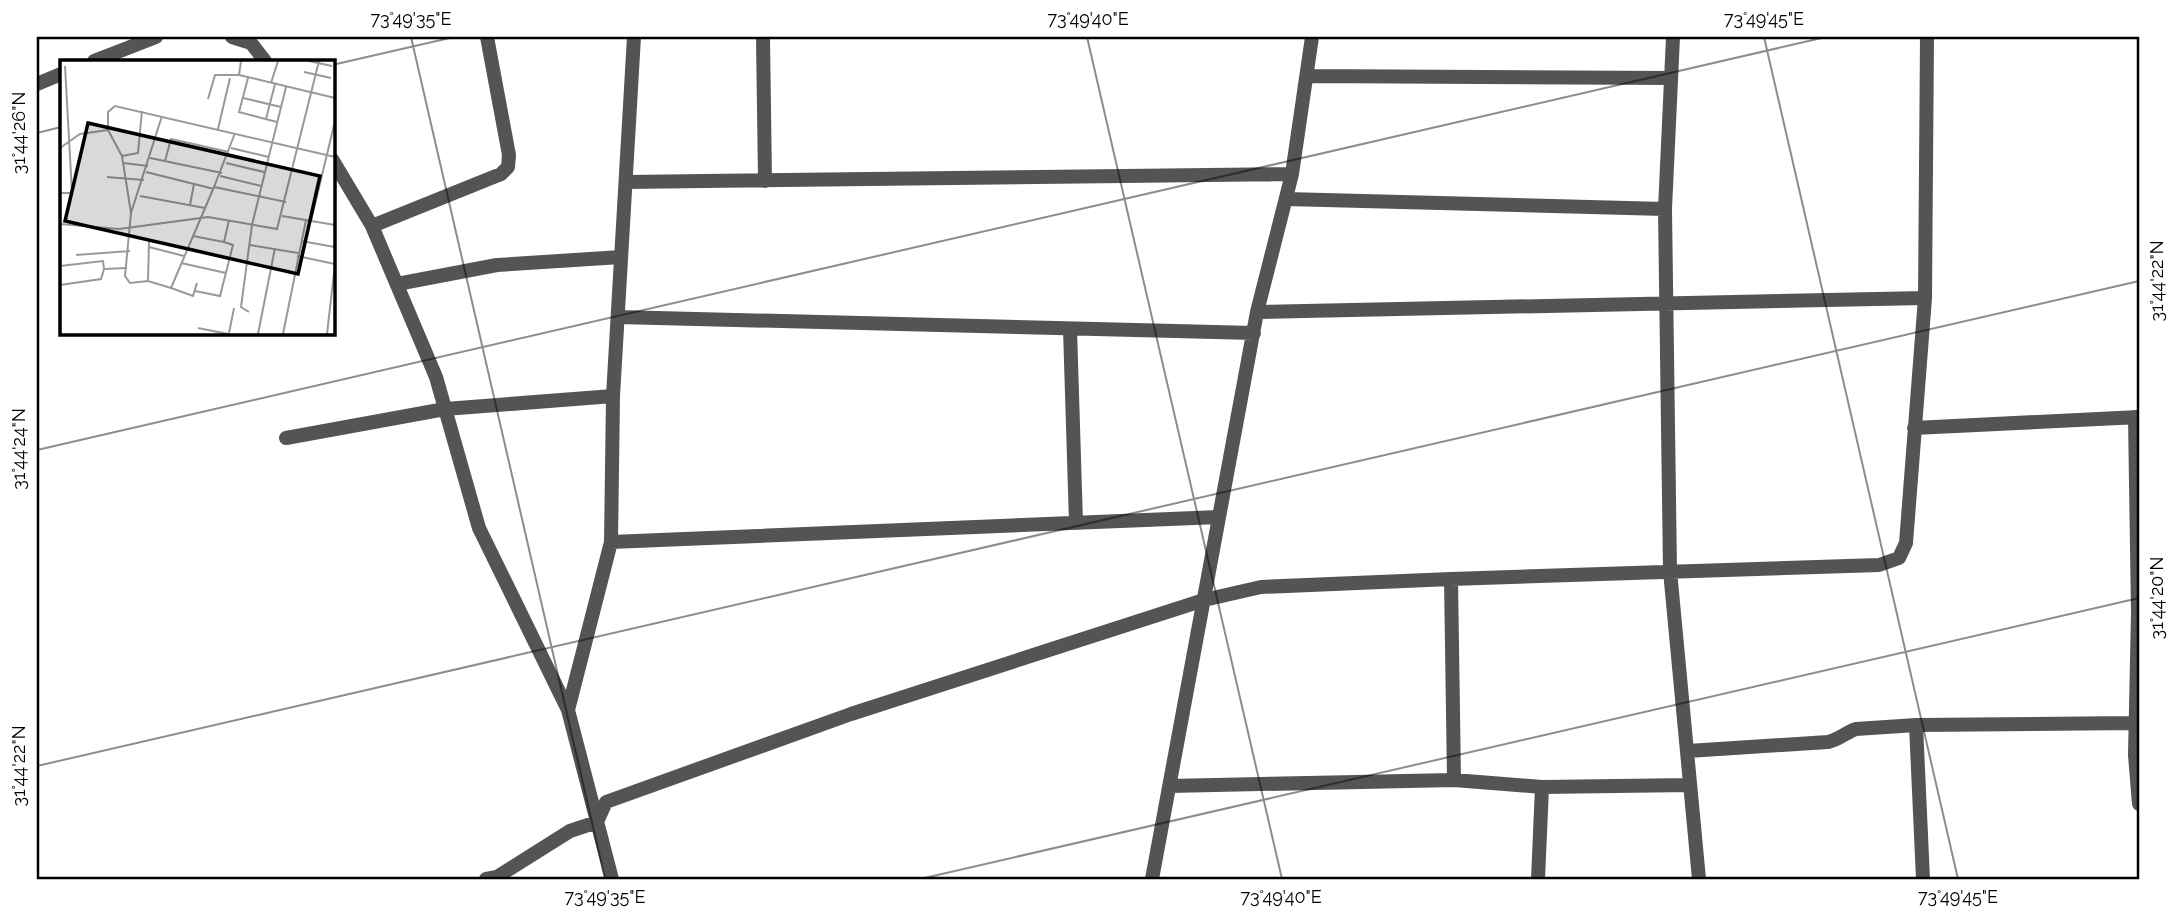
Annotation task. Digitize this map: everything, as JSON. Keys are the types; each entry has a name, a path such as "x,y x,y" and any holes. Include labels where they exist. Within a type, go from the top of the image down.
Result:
{"street":[{"path":"97,60 156,37"},
{"path":"232,37 250,43 264,60"},
{"path":"372,226 501,174 508,167 509,155 487,37"},
{"path":"568,710 611,542 613,396 634,37"},
{"path":"763,37 765,181"},
{"path":"1152,879 1257,312 1292,174 1311,37"},
{"path":"1672,37 1665,209 1670,571 1699,879"},
{"path":"486,879 496,877 570,831 597,822 606,802 851,714 1204,600 1261,587 1879,565 1899,558 1906,543 1925,298 1927,37"},
{"path":"37,84 60,74"},
{"path":"1307,76 1671,78"},
{"path":"334,162 372,226 436,377 479,528 568,710 612,879"},
{"path":"626,182 1292,174"},
{"path":"1286,199 1665,209"},
{"path":"397,284 497,265 621,257"},
{"path":"1257,312 1925,298"},
{"path":"618,317 1254,333"},
{"path":"1070,329 1076,523"},
{"path":"286,438 445,409 613,396"},
{"path":"1914,428 2137,417 2139,613 2135,723 2139,803"},
{"path":"611,542 1219,517"},
{"path":"1451,579 1454,780"},
{"path":"1688,751 1828,742 1856,729 2135,723"},
{"path":"1916,726 1923,879"},
{"path":"1169,786 1454,780 1542,787 1690,785"},
{"path":"1538,879 1542,787"}]}
